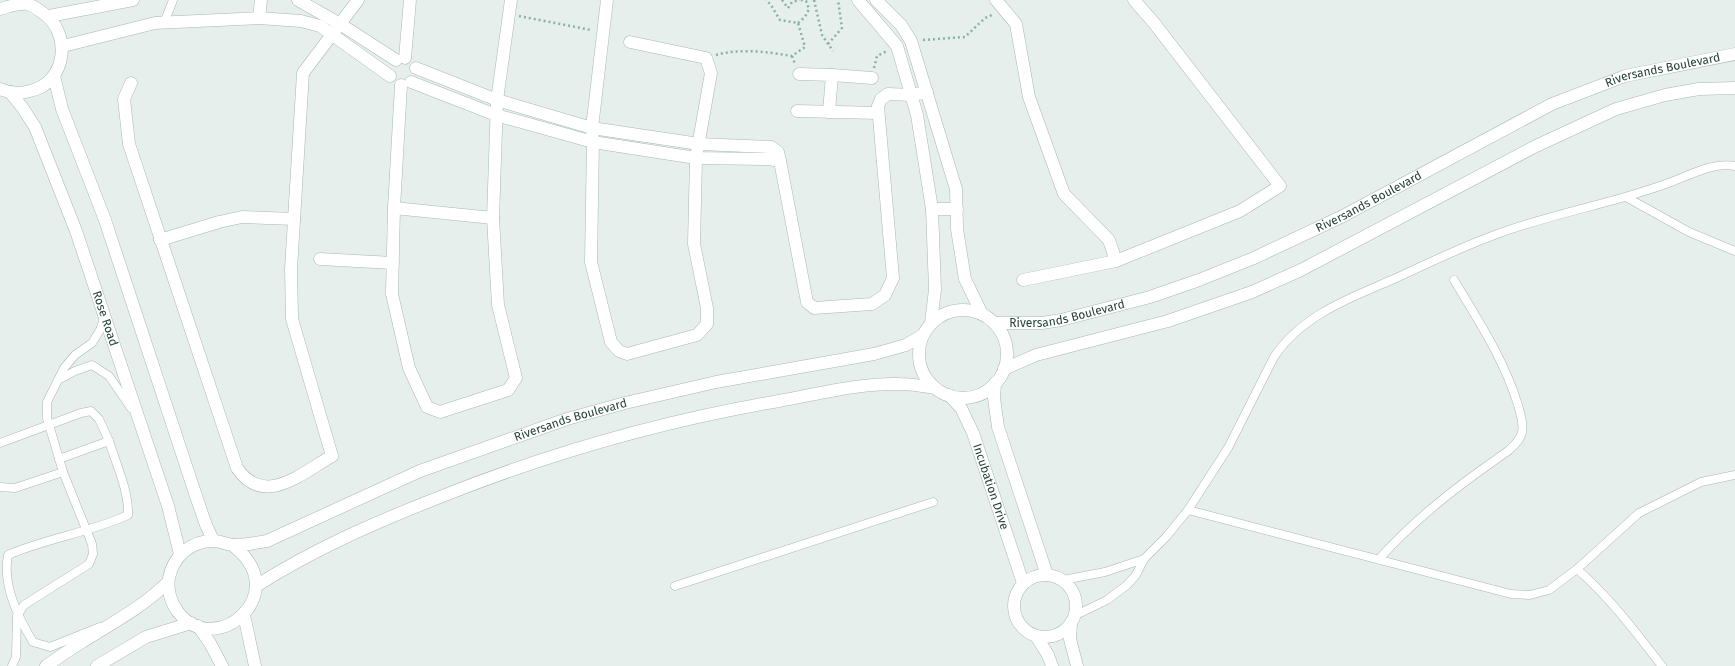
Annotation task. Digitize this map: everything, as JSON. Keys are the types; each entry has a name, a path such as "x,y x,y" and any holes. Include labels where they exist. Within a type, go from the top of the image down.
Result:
{"street":[{"path":"49,16 133,0"},
{"path":"260,18 261,0"},
{"path":"298,0 401,59 413,63 416,68 497,100 592,128 699,144 772,147 778,152 807,302 814,308 872,304 885,295 892,278 878,106 881,99 888,94 912,95 927,92"},
{"path":"132,83 124,99 129,144 237,468 249,482 272,488 284,484 332,456 292,320 290,269 303,73 333,36 358,0"},
{"path":"401,59 410,0"},
{"path":"416,68 416,73 406,84 394,208 392,294 408,368 427,406 440,412 508,390 516,378 498,305 493,218 497,100 511,0"},
{"path":"607,0 592,128 591,262 611,342 619,351 627,354 698,335 707,324 707,308 694,244 696,158 711,73 706,58 630,42"},
{"path":"858,0 897,46 917,115 932,209 935,289 931,323"},
{"path":"876,0 900,25 911,41 956,189 958,209 957,229 965,279 982,314"},
{"path":"1024,280 1116,260 1240,211 1280,186 1154,23 1134,0"},
{"path":"0,9 24,2 49,16 61,35 63,46 62,58 54,76 45,85 22,93 5,90"},
{"path":"1000,5 1016,24 1028,97 1064,194 1109,240 1116,260"},
{"path":"63,46 155,23 260,18 301,21 320,26 390,76 395,83 406,84 496,115 593,142 696,158 769,159 780,161"},
{"name":"Riversands Boulevard","path":"994,323 1042,323 1061,320 1150,297 1199,280 1254,258 1343,216 1514,123 1574,95 1625,76 1735,54"},
{"path":"390,76 391,65 401,59"},
{"path":"799,74 872,78"},
{"path":"829,112 832,75"},
{"path":"54,76 62,109 105,220 201,511 213,540"},
{"name":"Riversands Boulevard","path":"1004,369 1036,355 1168,322 1252,292 1301,270 1536,146 1616,109 1665,95 1699,89 1735,88"},
{"name":"Rose Road","path":"5,90 22,106 42,140 76,230 168,506 180,554"},
{"path":"797,111 878,113"},
{"path":"394,208 493,218"},
{"path":"932,209 958,209"},
{"path":"160,240 219,222 242,217 294,219"},
{"path":"320,259 393,263"},
{"path":"955,310 969,310 982,314 994,323 1001,333 1006,345 1004,369 996,383 986,391 974,396 961,398 949,396 935,388 926,377 920,364 919,349 923,334 931,323 942,315 955,310"},
{"name":"Riversands Boulevard","path":"232,545 249,545 268,541 420,471 567,419 625,402 709,384 874,354 906,345 923,334"},
{"name":"Incubation Drive","path":"996,383 994,398 998,427 1047,575"},
{"path":"256,586 299,560 378,521 502,473 571,450 636,431 695,417 860,386 898,384 935,388"},
{"name":"Incubation Drive","path":"949,396 961,408 973,433 1023,583"},
{"path":"96,666 146,636 194,625 210,629 223,627 234,623 244,615 253,601 256,586 250,562 232,545 213,540 201,542 180,554 174,562 168,582 169,594 173,606 181,616 194,625 210,643 222,666"},
{"path":"1074,620 1064,631 1056,636 1046,638 1036,636 1026,631 1022,627 1015,613 1014,602 1017,592 1023,583 1032,577 1047,575 1054,575 1063,580 1070,587 1075,595 1077,605 1074,620 1070,639 1077,666"},
{"path":"46,666 80,642 155,595 168,582"},
{"path":"244,615 255,666"},
{"path":"1036,636 1048,655 1052,666"}],"lane":[{"path":"164,23 173,0"},
{"path":"1074,620 1118,593 1136,575 1144,559 1166,537 1188,510 1228,448 1274,357 1283,343 1303,325 1338,304 1467,246 1534,221 1626,197 1710,167 1725,164 1735,166"},
{"path":"1626,197 1689,232 1735,251"},
{"path":"1378,559 1402,533 1432,506 1508,452 1517,442 1522,432 1521,417 1511,383 1495,349 1454,280"},
{"path":"18,616 24,604 89,564 93,554 92,544 85,530 59,459 47,418 47,402 64,368 75,356 92,343 100,330 105,316"},
{"path":"58,380 75,371 92,365 109,376 122,392 141,424"},
{"path":"0,444 81,413 91,412 99,419 109,441 125,490 128,506 128,515 85,530 23,548 8,555 6,566 18,616 16,657 12,666"},
{"path":"59,459 109,441"},
{"path":"0,487 15,488 63,472"},
{"path":"1188,510 1511,594 1530,595 1549,590 1577,569 1639,513 1701,482 1735,475"},
{"path":"675,586 933,502"},
{"path":"1063,580 1105,572 1144,559"},
{"path":"1577,569 1601,590 1616,606 1662,666"},
{"path":"18,616 33,642 50,648 93,629 114,622"}],"path":[{"path":"766,0 771,5 780,20 798,23 805,18 809,9 806,1 800,0 792,2 788,8 782,0"},
{"path":"814,0 822,35 833,52"},
{"path":"828,44 842,28 838,0"},
{"path":"911,41 965,37 1000,5"},
{"path":"509,14 604,33"},
{"path":"706,58 725,52 774,53 792,56 805,47 798,23"},
{"path":"872,78 877,56 897,46"}]}
